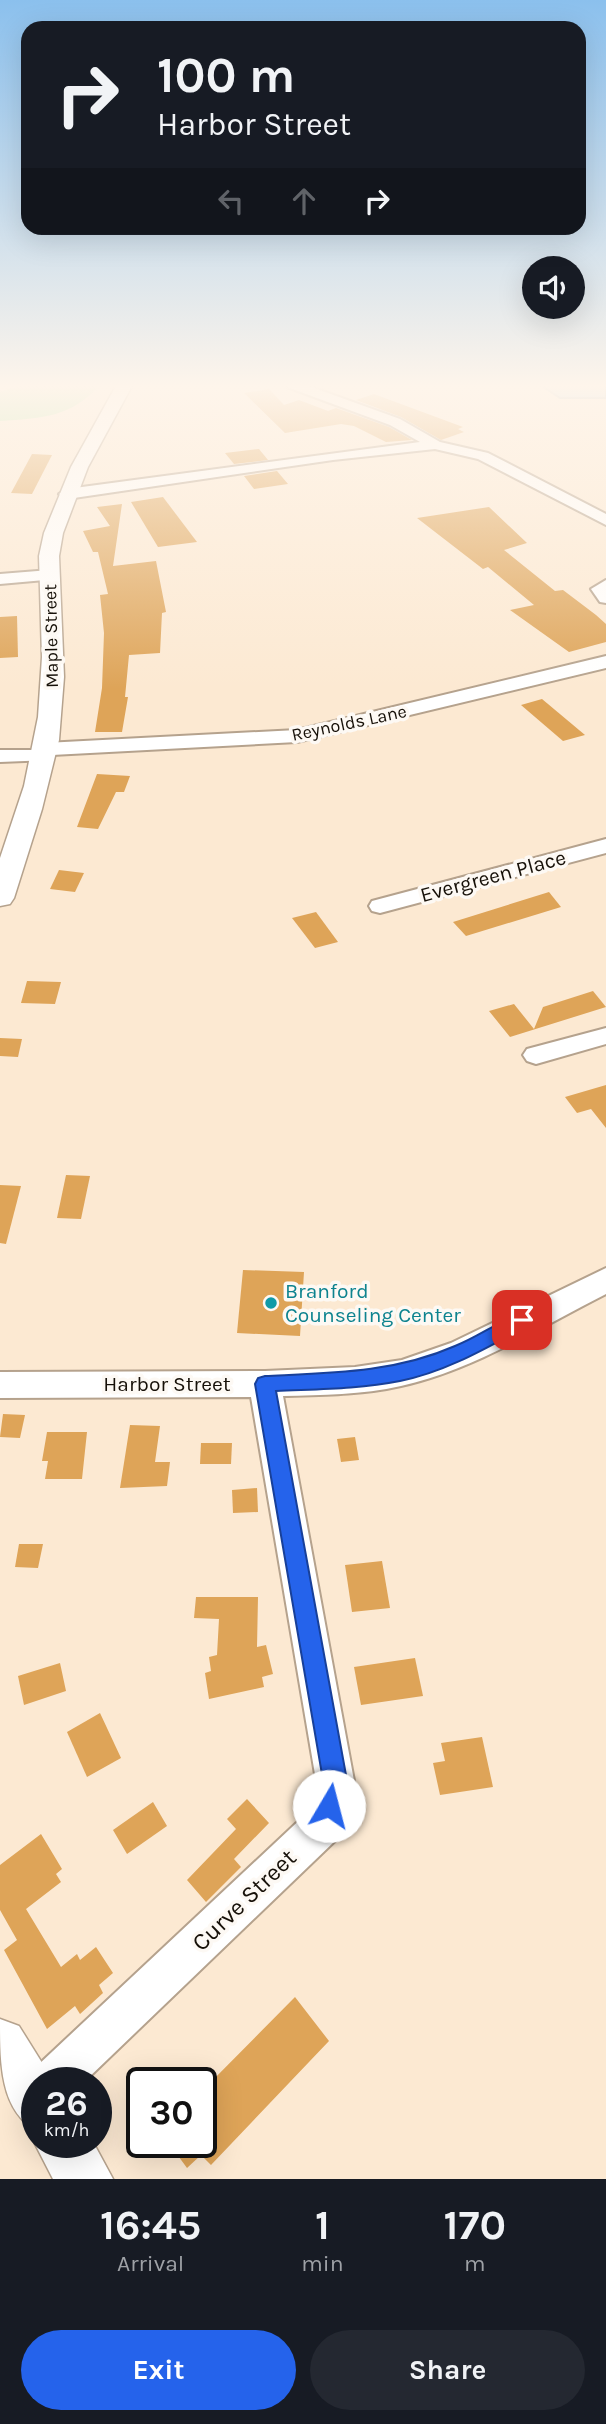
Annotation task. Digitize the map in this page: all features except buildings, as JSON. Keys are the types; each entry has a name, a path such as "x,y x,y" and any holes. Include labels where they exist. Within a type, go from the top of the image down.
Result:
{"street":[{"name":"Maple Street","path":"0,898 44,752 54,676 50,575 52,539 71,486"},
{"path":"67,494 125,486"},
{"path":"540,486 606,520"},
{"path":"0,579 50,575"},
{"path":"606,585 600,589 606,598"},
{"name":"Reynolds Lane","path":"0,757 297,736 606,662"},
{"name":"Evergreen Place","path":"380,906 606,846"},
{"path":"537,1055 606,1036"},
{"name":"Harbor Street","path":"0,1385 265,1384 355,1380 402,1373 462,1352 606,1280"},
{"name":"Curve Street","path":"83,2067 322,1826 336,1786 265,1384"},
{"path":"0,2045 21,2073"},
{"path":"74,2158 85,2179"}],"place":[{"name":"Branford Counseling Center","path":"271,1303"}],"route":[{"path":"329,1806 336,1786 265,1384 355,1380 402,1373 462,1352 522,1320"}]}
